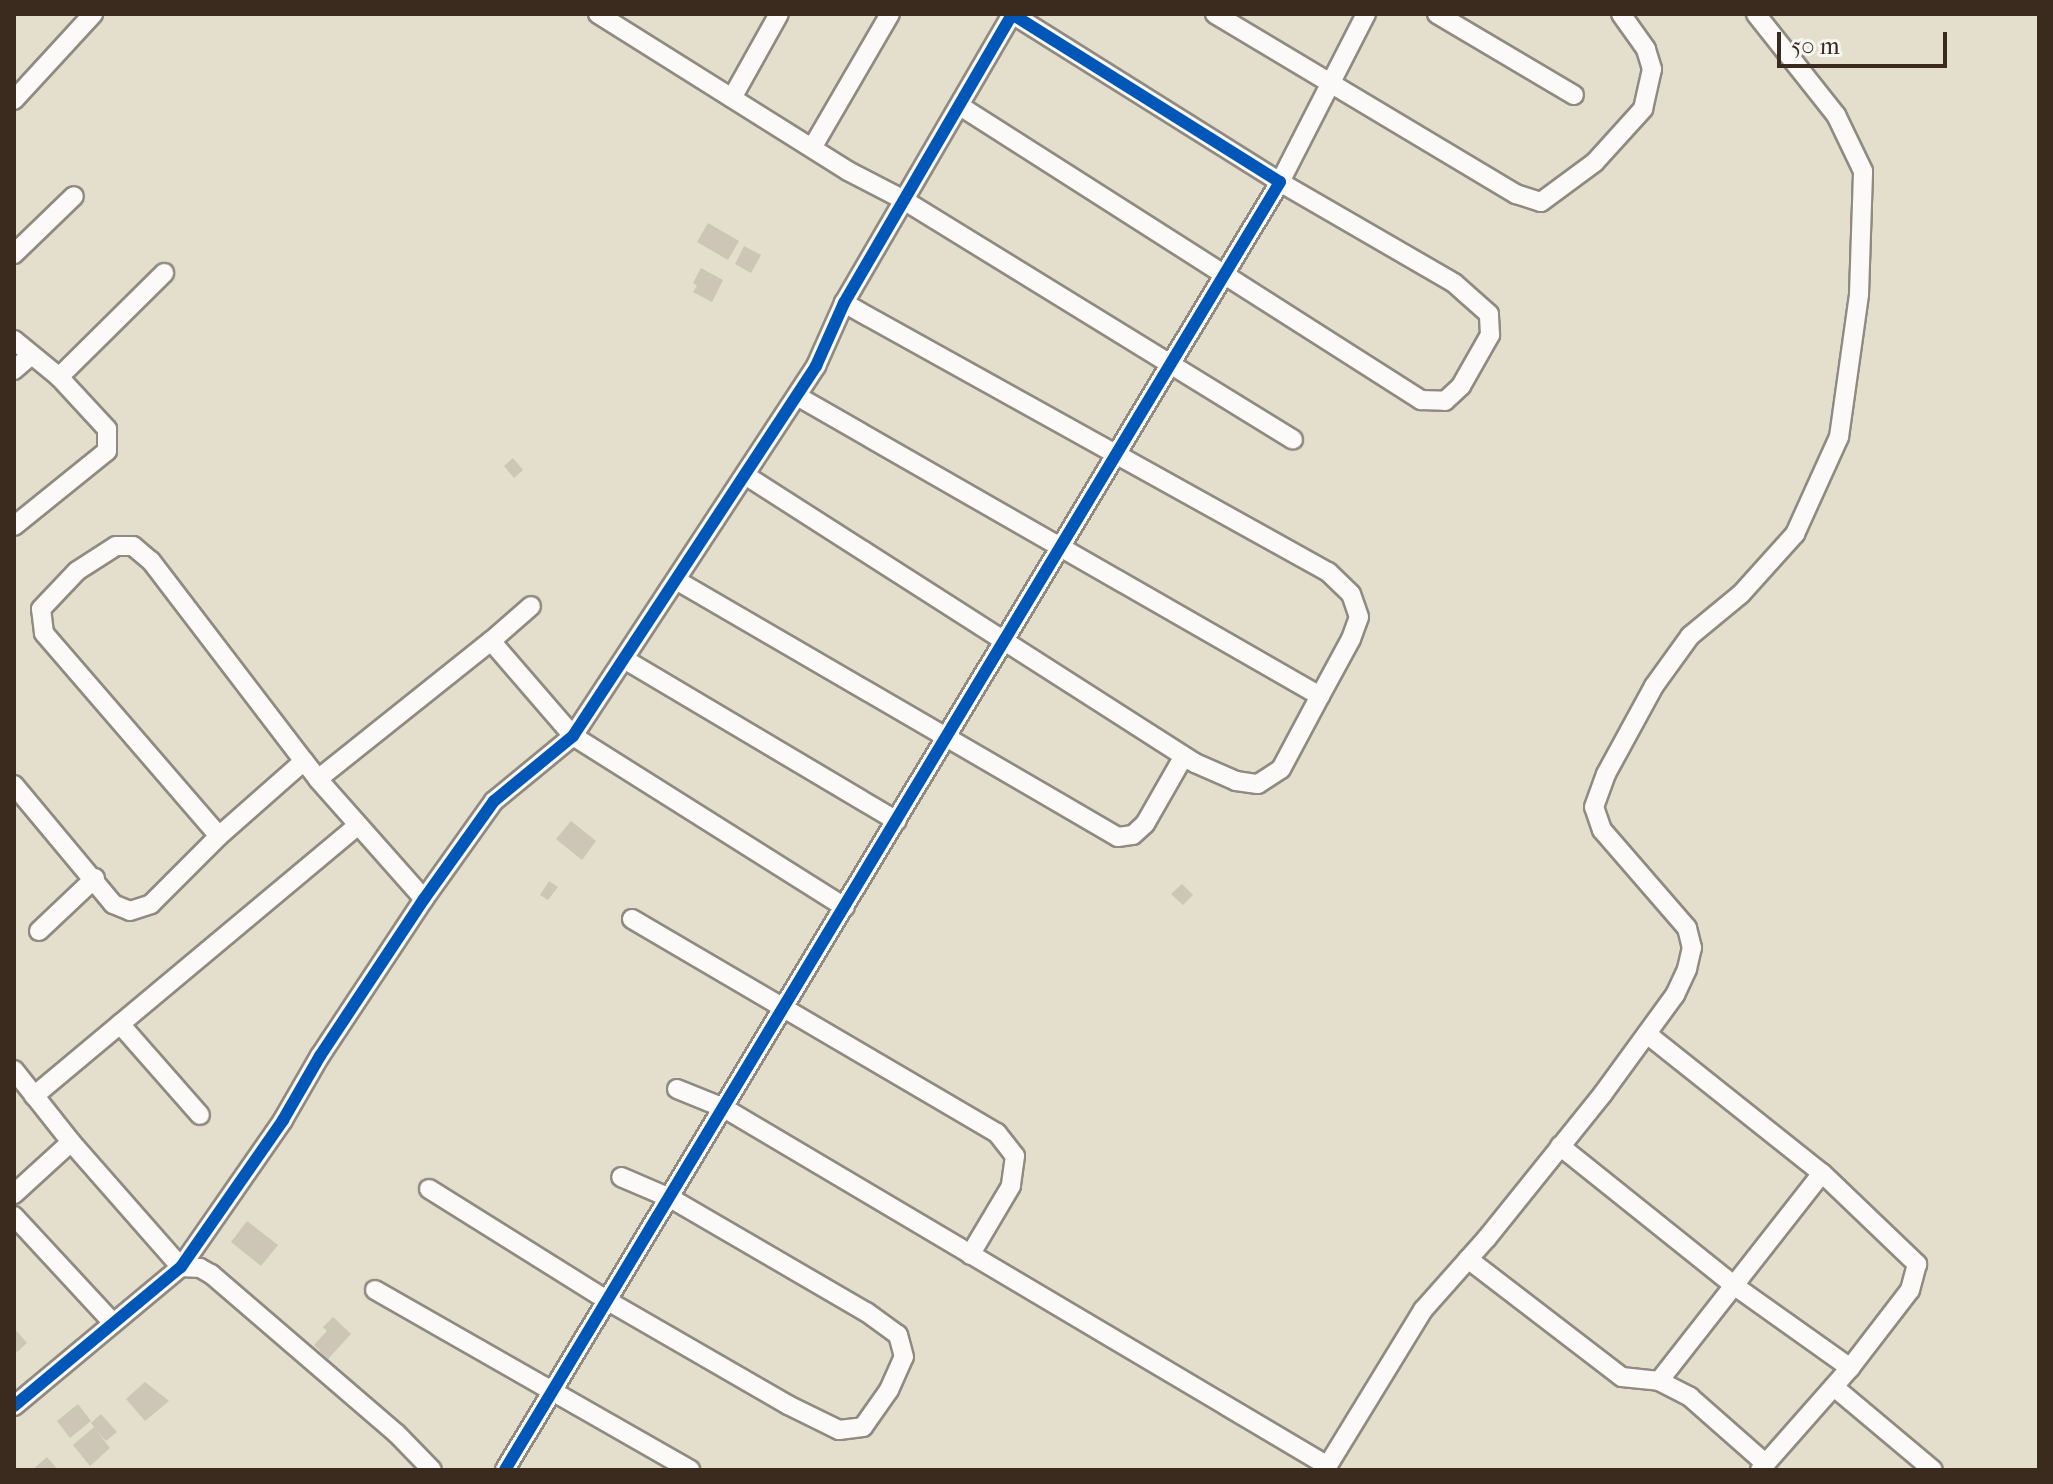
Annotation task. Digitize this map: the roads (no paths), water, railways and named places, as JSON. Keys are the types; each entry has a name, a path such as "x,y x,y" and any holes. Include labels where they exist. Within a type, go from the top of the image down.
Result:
{"street":[{"path":"14,100 93,14"},
{"path":"598,14 812,148 902,199 1293,440"},
{"path":"625,31 635,14"},
{"path":"732,98 779,14"},
{"path":"812,148 890,14"},
{"path":"14,1406 181,1267 283,1120 320,1056 424,899 494,801 573,736 816,366 844,303 1012,14 1280,182 1454,283 1489,314 1490,335 1461,386 1445,401 1421,400 960,106"},
{"path":"1215,14 1516,194 1541,202 1595,162 1643,109 1652,69 1646,49 1621,14"},
{"path":"505,1470 1226,275 1280,182 1366,14"},
{"path":"1437,14 1574,95"},
{"path":"677,1089 724,1108 1327,1468 1423,1310 1560,1146 1647,1034 1675,995 1687,969 1691,939 1670,905 1602,830 1594,807 1606,774 1654,686 1690,636 1741,594 1795,534 1839,437 1859,294 1863,171 1836,115 1756,14"},
{"path":"14,254 74,196"},
{"path":"59,377 164,273"},
{"path":"745,475 1184,756 1236,781 1258,784 1281,769 1359,617 1351,594 1328,572 844,303"},
{"path":"14,340 59,377 107,429 107,451 14,526"},
{"path":"14,370 31,355"},
{"path":"797,396 1320,696"},
{"path":"219,836 44,633 41,609 77,571 116,546 133,546 151,561 318,779 424,899"},
{"path":"676,580 1118,837 1133,835 1145,824 1184,756"},
{"path":"318,779 531,606"},
{"path":"491,641 573,736 845,907"},
{"path":"624,659 897,821"},
{"path":"15,787 95,878 113,904 130,911 151,904 219,836 304,761"},
{"path":"34,1096 358,825"},
{"path":"39,931 95,878"},
{"path":"632,919 782,1011 997,1133 1015,1156 1011,1186 970,1255"},
{"path":"120,1024 200,1115"},
{"path":"1468,1259 1622,1377 1659,1381 1690,1397 1763,1467 1850,1368 1910,1290 1917,1264 1822,1173 1647,1034"},
{"path":"14,1070 71,1142 181,1267 200,1268 211,1274 397,1434 432,1470"},
{"path":"14,1194 71,1142"},
{"path":"1560,1146 1732,1284 1850,1368"},
{"path":"1659,1381 1822,1173"},
{"path":"429,1189 608,1301 788,1405 839,1430 863,1427 889,1390 904,1357 898,1335 866,1312 670,1198 621,1177"},
{"path":"14,1216 113,1323"},
{"path":"375,1290 690,1470"},
{"path":"1834,1387 1933,1470"}]}
